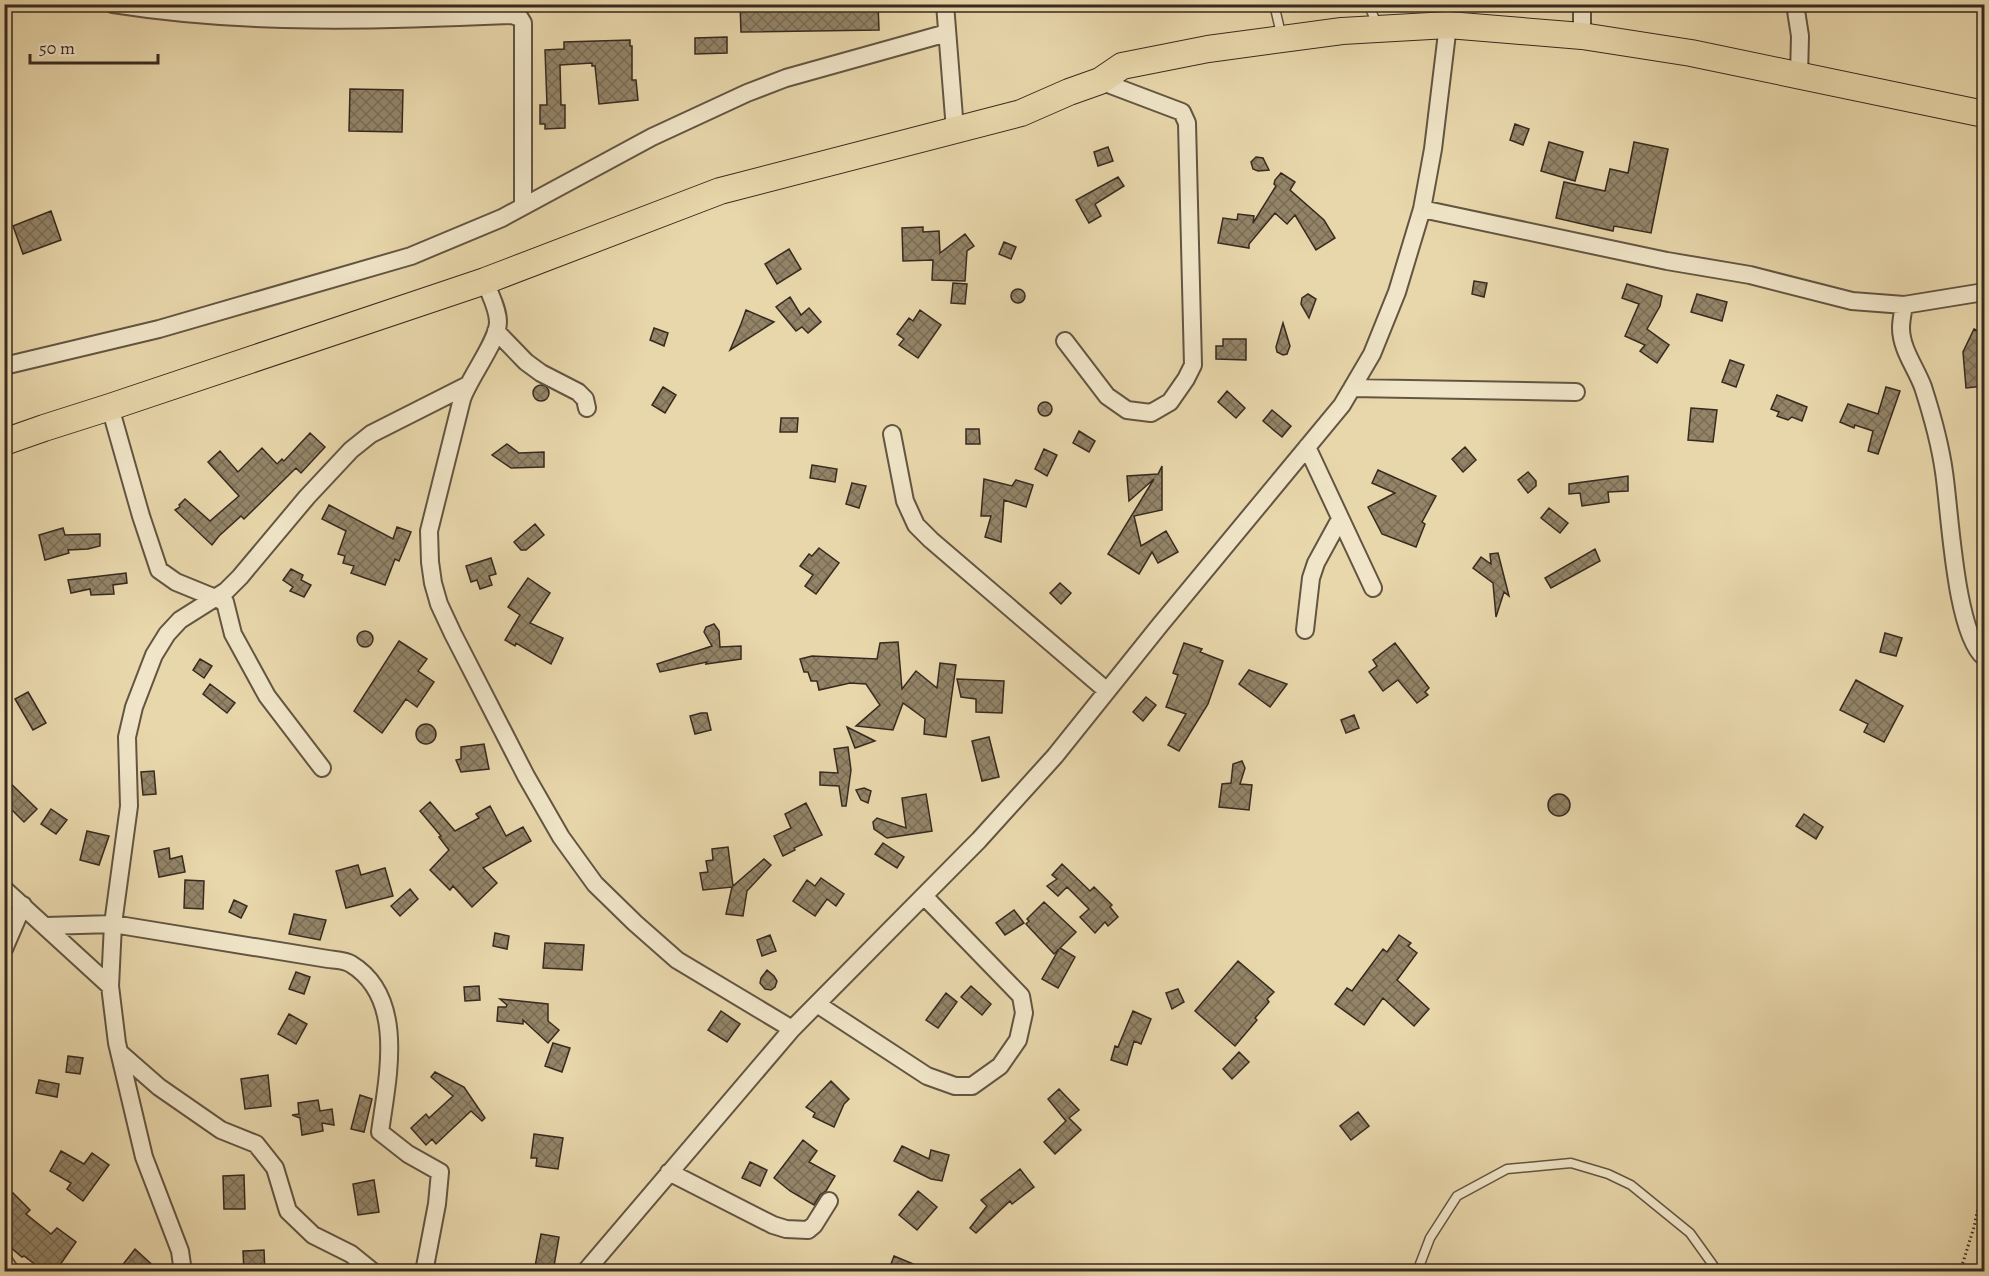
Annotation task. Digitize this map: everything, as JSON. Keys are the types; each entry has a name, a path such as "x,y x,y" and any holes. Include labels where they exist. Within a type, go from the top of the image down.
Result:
{"main road":[{"path":"4,442 485,281 720,191 1021,113 1100,81 1122,66 1208,49 1282,38 1379,28 1448,25 1582,36 1691,53 1984,114"}],"street":[{"path":"113,4 171,13 269,20 379,21 512,15 520,18 523,23 523,206"},
{"path":"945,4 955,130"},
{"path":"1582,4 1582,36"},
{"path":"1795,4 1800,36 1799,76"},
{"path":"585,1272 792,1029 979,840 1054,756 1342,405 1372,354 1397,292 1422,209 1433,149 1448,25"},
{"path":"4,366 159,329 411,256 456,238 523,206 652,137 747,93 786,78 947,33"},
{"path":"1065,341 1107,396 1127,410 1151,413 1170,402 1194,365 1187,123 1182,112 1100,81"},
{"path":"1422,209 1667,261 1750,275 1838,298 1904,305 1984,292"},
{"path":"485,281 497,314 496,332 462,399 429,531 433,584 439,604 472,672 561,837 596,884 634,923 677,960 792,1029"},
{"path":"1904,305 1901,328 1904,347 1917,370 1934,418 1944,470 1954,567 1963,609 1977,651 1984,657"},
{"path":"496,332 541,374 578,392 585,399 587,408"},
{"path":"183,1272 180,1251 144,1157 119,1052 110,986 113,924 129,806 127,737 134,707 154,655 167,634 180,620 216,597 240,577 307,497 360,441 468,385"},
{"path":"1352,388 1576,392"},
{"path":"110,407 138,507 159,570 176,582 225,602 233,634 267,696 322,768"},
{"path":"892,434 906,501 916,525 1107,691"},
{"path":"1307,447 1373,588"},
{"path":"1305,630 1311,578 1316,563 1340,519"},
{"path":"4,889 110,986"},
{"path":"817,1004 927,1076 955,1086 972,1086 1000,1066 1018,1040 1024,1013 1021,996 924,896"},
{"path":"4,949 23,905"},
{"path":"46,926 113,924 350,963 373,984 383,1006 390,1038 388,1075 380,1132 408,1154 440,1172 438,1204 424,1272"},
{"path":"119,1052 159,1087 214,1125 256,1144 275,1168 288,1212 313,1235 351,1254 373,1271"},
{"path":"669,1173 786,1229 808,1230 814,1225 829,1202"},
{"path":"4,1262 11,1272"},
{"path":"367,1272 373,1271"}],"lane":[{"path":"1274,4 1282,38"},
{"path":"1368,4 1379,28"},
{"path":"1417,1272 1430,1238 1457,1196 1507,1169 1571,1163 1608,1174 1631,1185 1690,1233 1718,1272"}],"path":[{"path":"1960,1272 1974,1227 1984,1179"}],"building":[{"path":"740,4 878,4 879,30 741,32"},
{"path":"727,37 727,53 695,54 695,38"},
{"path":"630,40 632,80 636,80 638,100 599,104 595,66 592,66 592,63 560,65 561,105 565,105 565,128 545,129 545,124 540,124 540,105 547,105 545,50 564,49 564,42"},
{"path":"350,89 403,90 402,132 349,131"},
{"path":"1515,124 1529,129 1523,145 1510,140"},
{"path":"1549,142 1583,152 1575,181 1541,171"},
{"path":"1634,142 1668,149 1651,233 1614,226 1613,231 1556,218 1564,182 1605,191 1610,169 1628,173"},
{"path":"1108,147 1113,161 1098,166 1094,152"},
{"path":"1256,157 1263,158 1269,170 1253,169 1251,162"},
{"path":"1281,173 1295,182 1290,190 1324,220 1335,238 1316,250 1295,215 1287,224 1275,213 1249,244 1249,248 1218,243 1223,218 1237,220 1238,214 1254,216 1253,223 1276,186 1275,180"},
{"path":"1118,177 1124,186 1095,204 1101,216 1089,223 1076,200"},
{"path":"51,211 61,240 23,254 13,226"},
{"path":"923,227 923,232 939,231 940,253 965,234 974,246 967,251 965,281 932,280 933,260 903,261 902,228"},
{"path":"1004,242 1016,247 1011,259 999,254"},
{"path":"789,249 801,269 777,284 765,264"},
{"path":"1474,281 1487,283 1484,297 1472,294"},
{"path":"953,283 967,284 965,304 951,303"},
{"path":"1627,284 1662,296 1660,306 1647,329 1669,345 1657,363 1640,351 1645,345 1625,336 1639,304 1622,298"},
{"path":"1015,289 1021,289 1025,296 1021,303 1015,303 1011,299 1011,293"},
{"path":"1308,294 1316,299 1309,318 1301,304 1302,298"},
{"path":"1697,294 1727,302 1722,321 1691,312"},
{"path":"790,297 801,315 809,308 821,322 808,333 802,327 796,331 776,307"},
{"path":"746,310 774,322 730,350 741,324"},
{"path":"920,310 941,325 918,358 899,345 904,339 897,334 909,318 913,321"},
{"path":"1283,323 1290,346 1287,354 1283,355 1277,352 1276,347"},
{"path":"654,328 668,333 664,346 650,340"},
{"path":"1974,329 1984,334 1984,386 1966,388 1963,352"},
{"path":"1223,339 1246,339 1246,360 1216,359 1216,346 1223,346"},
{"path":"1730,360 1744,365 1736,387 1722,382"},
{"path":"538,385 544,385 549,393 547,399 538,401 533,396 533,390"},
{"path":"663,387 676,395 665,413 652,405"},
{"path":"1886,387 1900,391 1878,454 1868,451 1873,431 1855,425 1854,428 1840,422 1848,404 1878,414"},
{"path":"1227,391 1245,408 1236,418 1218,402"},
{"path":"1777,395 1807,407 1802,421 1792,417 1788,420 1777,416 1779,412 1771,409"},
{"path":"1042,402 1048,402 1052,409 1048,416 1042,416 1038,412 1038,406"},
{"path":"1691,408 1717,410 1713,442 1688,440"},
{"path":"1272,410 1291,426 1282,437 1263,421"},
{"path":"781,418 798,418 797,432 780,432"},
{"path":"966,429 979,429 980,444 966,444"},
{"path":"1079,431 1095,441 1089,452 1073,443"},
{"path":"310,433 325,447 301,473 296,468 244,519 241,516 212,545 175,510 185,499 210,521 239,496 208,462 220,451 238,472 262,448 277,464 282,459 284,461"},
{"path":"507,444 519,453 544,452 544,467 511,468 492,455"},
{"path":"1465,447 1476,460 1463,472 1452,459"},
{"path":"1044,449 1057,455 1047,476 1035,469"},
{"path":"812,465 837,469 835,482 810,478"},
{"path":"1162,466 1162,510 1134,516 1141,546 1166,531 1178,552 1158,563 1152,552 1139,574 1108,554 1154,479 1129,501 1127,476 1158,474"},
{"path":"1378,470 1436,496 1422,522 1425,524 1416,547 1382,534 1368,507 1395,493 1372,483"},
{"path":"1528,472 1536,481 1536,486 1528,493 1518,480"},
{"path":"1628,476 1628,491 1608,492 1609,502 1582,506 1580,493 1569,494 1569,484"},
{"path":"984,479 1012,486 1016,480 1033,485 1026,507 1004,500 1001,542 985,537 991,516 981,516"},
{"path":"852,483 866,486 859,508 846,504"},
{"path":"329,505 393,539 397,527 411,532 399,561 395,559 385,585 351,573 354,566 343,563 345,556 338,554 346,531 322,519"},
{"path":"1549,508 1568,523 1560,533 1541,518"},
{"path":"535,524 544,535 526,550 521,550 514,542"},
{"path":"63,528 65,535 100,534 100,546 68,550 69,553 45,560 39,535"},
{"path":"819,548 839,563 816,594 805,586 813,575 800,566 809,554 812,556"},
{"path":"1595,549 1600,561 1551,588 1545,578"},
{"path":"1498,553 1509,596 1504,592 1496,617 1493,583 1473,568 1481,557 1491,564 1490,554"},
{"path":"491,558 496,574 489,576 492,585 480,589 477,580 471,582 466,566"},
{"path":"291,569 303,575 301,580 311,585 304,597 290,591 293,587 283,580"},
{"path":"126,573 127,583 113,585 114,594 91,595 90,589 71,593 68,580"},
{"path":"528,578 550,593 530,623 563,638 551,664 516,643 515,646 505,640 520,615 508,607"},
{"path":"1060,583 1071,593 1061,604 1050,593"},
{"path":"714,624 719,631 720,647 741,646 741,659 706,664 707,662 660,672 657,664 712,646 704,632 706,627"},
{"path":"365,631 373,639 365,647 357,639"},
{"path":"1885,633 1902,638 1896,656 1880,652"},
{"path":"399,641 427,659 418,671 434,682 417,707 406,699 382,733 354,711"},
{"path":"898,642 902,689 916,671 937,688 940,663 956,665 946,737 924,734 925,719 903,703 893,730 856,726 880,705 866,684 850,683 819,690 817,681 811,681 808,672 804,672 800,659 812,656 877,659 880,643"},
{"path":"1184,643 1202,649 1200,652 1223,661 1208,704 1179,751 1168,745 1186,714 1166,707 1178,675 1173,673"},
{"path":"1395,643 1429,688 1425,692 1428,695 1417,703 1398,680 1383,691 1369,672 1377,666 1373,660"},
{"path":"200,659 212,666 204,678 193,670"},
{"path":"1249,670 1287,684 1270,707 1239,684"},
{"path":"957,679 1004,681 1002,713 976,712 976,699 961,697"},
{"path":"1856,680 1903,706 1884,742 1864,732 1868,724 1840,710"},
{"path":"210,684 235,703 227,713 203,694"},
{"path":"28,692 46,723 33,730 15,699"},
{"path":"1146,697 1156,705 1143,721 1133,712"},
{"path":"707,713 711,730 695,734 690,716"},
{"path":"1354,715 1359,728 1346,733 1341,720"},
{"path":"426,724 433,727 436,734 433,741 426,744 419,741 416,734 419,727"},
{"path":"847,727 875,741 855,748"},
{"path":"989,737 999,777 982,781 972,741"},
{"path":"484,744 489,769 461,772 456,760 461,759 461,747"},
{"path":"848,747 851,770 846,806 842,806 839,786 820,785 820,772 838,773 834,749"},
{"path":"1242,761 1245,768 1240,784 1252,785 1249,810 1219,807 1222,784 1231,783 1233,764"},
{"path":"154,771 156,794 143,795 141,772"},
{"path":"4,777 37,809 24,822 4,802"},
{"path":"864,788 871,791 868,803 861,800 856,790"},
{"path":"926,794 932,831 887,838 874,829 873,822 877,818 906,828 902,798"},
{"path":"1555,794 1563,794 1570,801 1570,809 1563,816 1555,816 1548,809 1548,801"},
{"path":"430,802 455,831 479,818 476,814 490,806 506,836 523,827 531,841 483,868 497,883 472,907 453,886 450,890 430,870 449,850 439,837 441,836 420,811"},
{"path":"806,803 822,835 794,848 795,850 783,856 774,836 791,828 785,814"},
{"path":"51,809 67,820 56,834 41,824"},
{"path":"1804,814 1823,827 1816,839 1796,826"},
{"path":"87,831 109,836 99,865 80,860"},
{"path":"883,843 904,857 897,868 875,854"},
{"path":"728,847 733,886 764,859 771,865 747,891 743,916 726,914 732,887 703,890 700,873 708,872 706,861 713,860 712,849"},
{"path":"169,848 170,859 182,856 185,872 159,877 154,851"},
{"path":"1062,864 1090,891 1094,887 1112,905 1110,907 1118,917 1108,926 1105,922 1095,933 1080,917 1089,909 1067,887 1058,896 1047,886 1057,879 1052,875"},
{"path":"358,865 361,875 385,868 393,896 346,908 336,871"},
{"path":"821,878 844,894 836,906 827,899 815,916 793,901 807,880 815,886"},
{"path":"185,880 204,881 203,909 184,908"},
{"path":"410,889 418,899 400,916 391,906"},
{"path":"234,900 247,906 241,918 229,912"},
{"path":"1044,902 1076,932 1060,948 1075,957 1058,988 1042,979 1059,949 1054,954 1026,924 1029,921 1027,919"},
{"path":"1014,910 1024,923 1005,935 996,923"},
{"path":"294,914 326,920 320,940 289,934"},
{"path":"495,933 509,936 507,949 493,946"},
{"path":"770,935 776,951 762,956 757,940"},
{"path":"1399,935 1411,943 1408,946 1417,953 1397,980 1429,1009 1414,1026 1383,998 1364,1025 1335,1004 1347,988 1352,991 1383,949 1387,952"},
{"path":"545,943 584,945 582,970 543,968"},
{"path":"1238,961 1274,992 1267,999 1269,1002 1255,1018 1257,1020 1235,1046 1195,1011"},
{"path":"767,970 777,981 771,990 765,989 760,983"},
{"path":"296,972 310,977 304,994 289,989"},
{"path":"479,986 480,1000 465,1001 464,987"},
{"path":"971,986 991,1004 982,1015 961,997"},
{"path":"1178,989 1184,1002 1172,1009 1166,993"},
{"path":"946,993 957,1002 938,1028 926,1020"},
{"path":"500,999 548,1004 548,1021 559,1030 548,1043 523,1020 523,1024 497,1021 498,1007 507,1005"},
{"path":"721,1011 740,1024 727,1042 708,1030"},
{"path":"1133,1011 1151,1019 1141,1044 1134,1041 1127,1065 1111,1060 1115,1046 1118,1047"},
{"path":"289,1014 307,1024 296,1044 278,1034"},
{"path":"553,1043 570,1048 562,1072 545,1066"},
{"path":"1239,1052 1249,1062 1232,1079 1223,1069"},
{"path":"68,1056 83,1058 80,1074 66,1072"},
{"path":"435,1072 464,1087 485,1118 482,1121 471,1111 436,1144 432,1139 426,1145 411,1128 426,1114 429,1118 453,1096 431,1077"},
{"path":"268,1075 271,1106 245,1109 241,1079"},
{"path":"39,1080 59,1084 57,1097 36,1093"},
{"path":"831,1081 849,1099 844,1104 834,1127 813,1117 815,1113 806,1107"},
{"path":"1059,1089 1079,1110 1069,1118 1081,1130 1055,1154 1044,1142 1066,1121 1048,1099"},
{"path":"360,1095 372,1099 364,1132 351,1129"},
{"path":"318,1100 320,1111 332,1109 334,1125 322,1123 323,1131 302,1135 300,1118 292,1115 299,1114 298,1103"},
{"path":"1358,1112 1369,1126 1351,1140 1340,1126"},
{"path":"534,1134 563,1138 558,1169 536,1166 537,1158 531,1158"},
{"path":"803,1140 817,1151 809,1162 835,1176 814,1205 790,1191 774,1178"},
{"path":"902,1146 929,1159 931,1150 949,1155 942,1181 931,1179 894,1161"},
{"path":"61,1151 84,1164 92,1153 109,1165 83,1201 67,1189 71,1183 50,1171"},
{"path":"750,1162 767,1170 760,1186 742,1178"},
{"path":"1020,1169 1034,1187 1012,1204 1010,1201 976,1233 970,1228 987,1206 981,1200"},
{"path":"244,1175 245,1209 224,1209 223,1176"},
{"path":"374,1180 379,1212 358,1215 353,1184"},
{"path":"918,1191 937,1207 917,1230 899,1215"},
{"path":"13,1193 30,1210 26,1214 51,1234 57,1228 76,1242 55,1272 45,1272 4,1242 4,1201"},
{"path":"541,1234 559,1237 553,1272 534,1272"},
{"path":"135,1249 160,1272 117,1272"},
{"path":"264,1250 265,1272 244,1272 243,1251"},
{"path":"894,1256 930,1271 930,1272 888,1272"}]}
